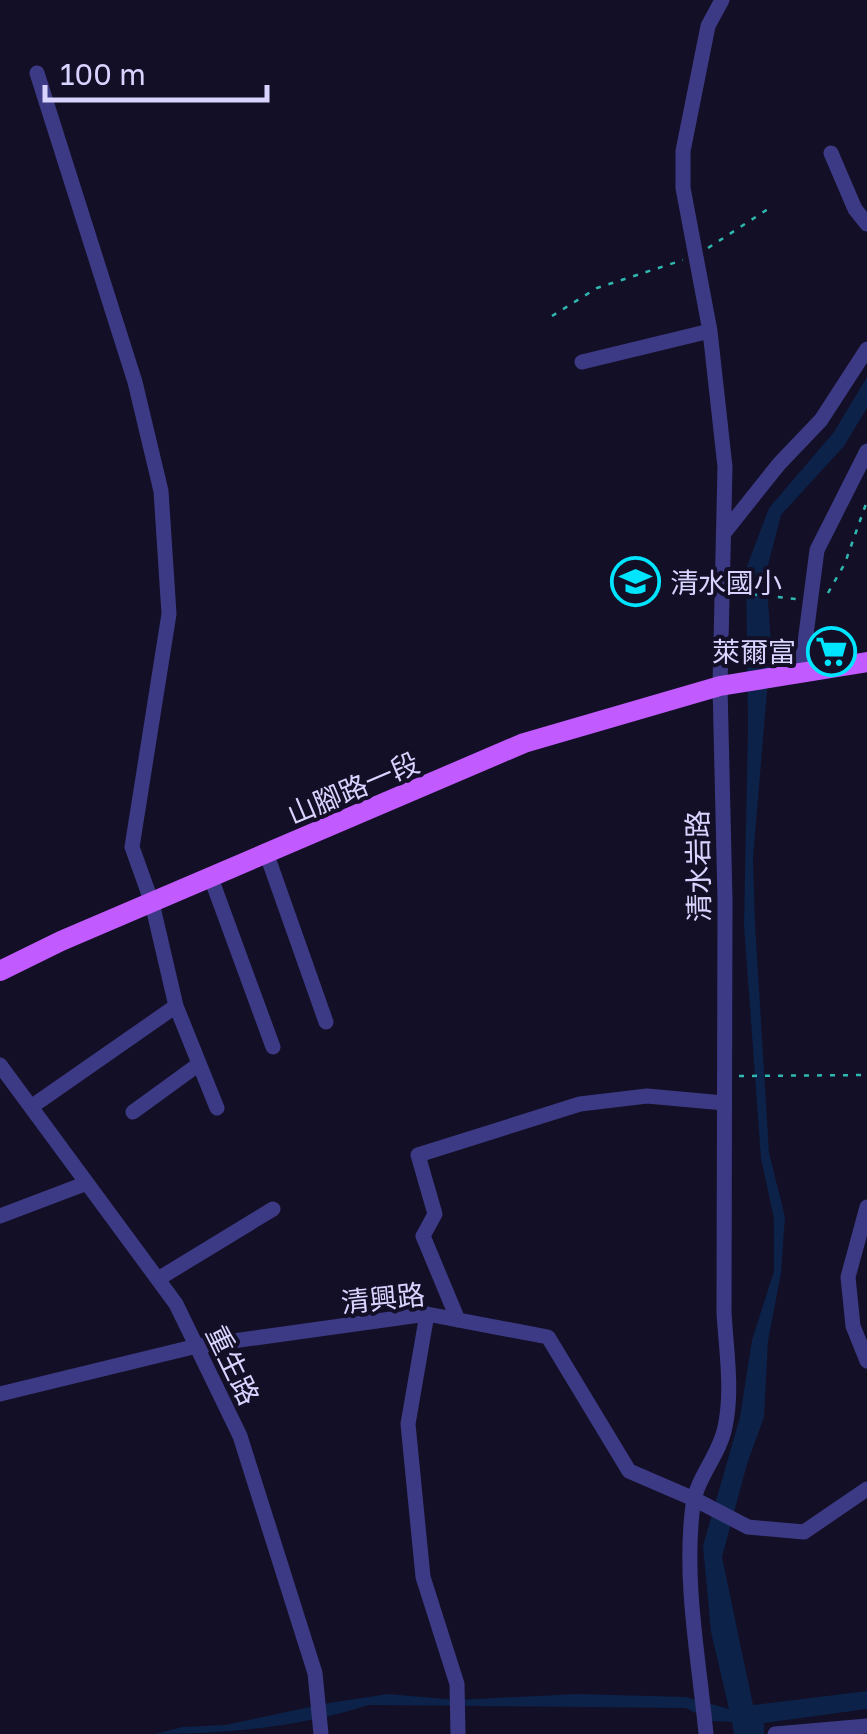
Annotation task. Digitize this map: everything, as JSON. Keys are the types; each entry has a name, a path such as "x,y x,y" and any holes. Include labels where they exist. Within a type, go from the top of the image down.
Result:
{"main road":[{"path":"794,674 867,662"},
{"name":"山腳路一段","path":"0,971 524,744 729,686 794,674"}],"street":[{"name":"清水岩路","path":"706,1734 690,1541 694,1499 725,1428 728,1376 724,1312 724,1076 729,686 725,467 710,331 683,188 682,150 716,3"},
{"path":"37,73 135,382 161,491 168,614 132,847 152,903 176,1006 216,1108"},
{"path":"830,153 854,209 867,224"},
{"path":"582,362 710,331"},
{"path":"724,534 779,464 822,420 867,349"},
{"path":"794,674 817,550 867,451"},
{"path":"267,855 326,1022"},
{"path":"211,878 272,1048"},
{"path":"31,1107 176,1006"},
{"path":"132,1112 199,1064"},
{"name":"重生路","path":"0,1065 176,1304 197,1346 240,1436 315,1673 321,1734"},
{"path":"458,1320 423,1236 435,1214 418,1155 580,1104 648,1096 724,1103"},
{"path":"0,1216 87,1182"},
{"path":"867,1207 848,1277 853,1326 867,1361"},
{"path":"158,1279 274,1209"},
{"path":"427,1314 408,1424 423,1577 457,1684 458,1734"},
{"name":"清興路","path":"0,1394 197,1346 427,1314 548,1337 629,1472 748,1527 804,1532 867,1489"},
{"path":"774,1734 867,1726"}],"path":[{"path":"552,316 597,288 698,255 768,209"},
{"path":"808,599 828,594 867,501"},
{"path":"735,592 782,598"},
{"path":"724,1076 867,1074"}],"water":[{"path":"867,377 867,408 844,446 781,515 766,573 771,643 753,859 769,1153 785,1217 781,1273 768,1341 764,1417 722,1557 753,1705 867,1691 867,1709 764,1723 764,1734 734,1734 732,1722 711,1721 686,1708 369,1705 263,1728 155,1734 388,1694 457,1700 577,1694 686,1697 729,1709 711,1632 703,1546 740,1417 752,1340 774,1271 774,1219 761,1158 744,925 746,569 769,508 834,432"}],"place":[{"name":"清水國小","path":"635,582"},
{"name":"萊爾富","path":"831,651"}]}
